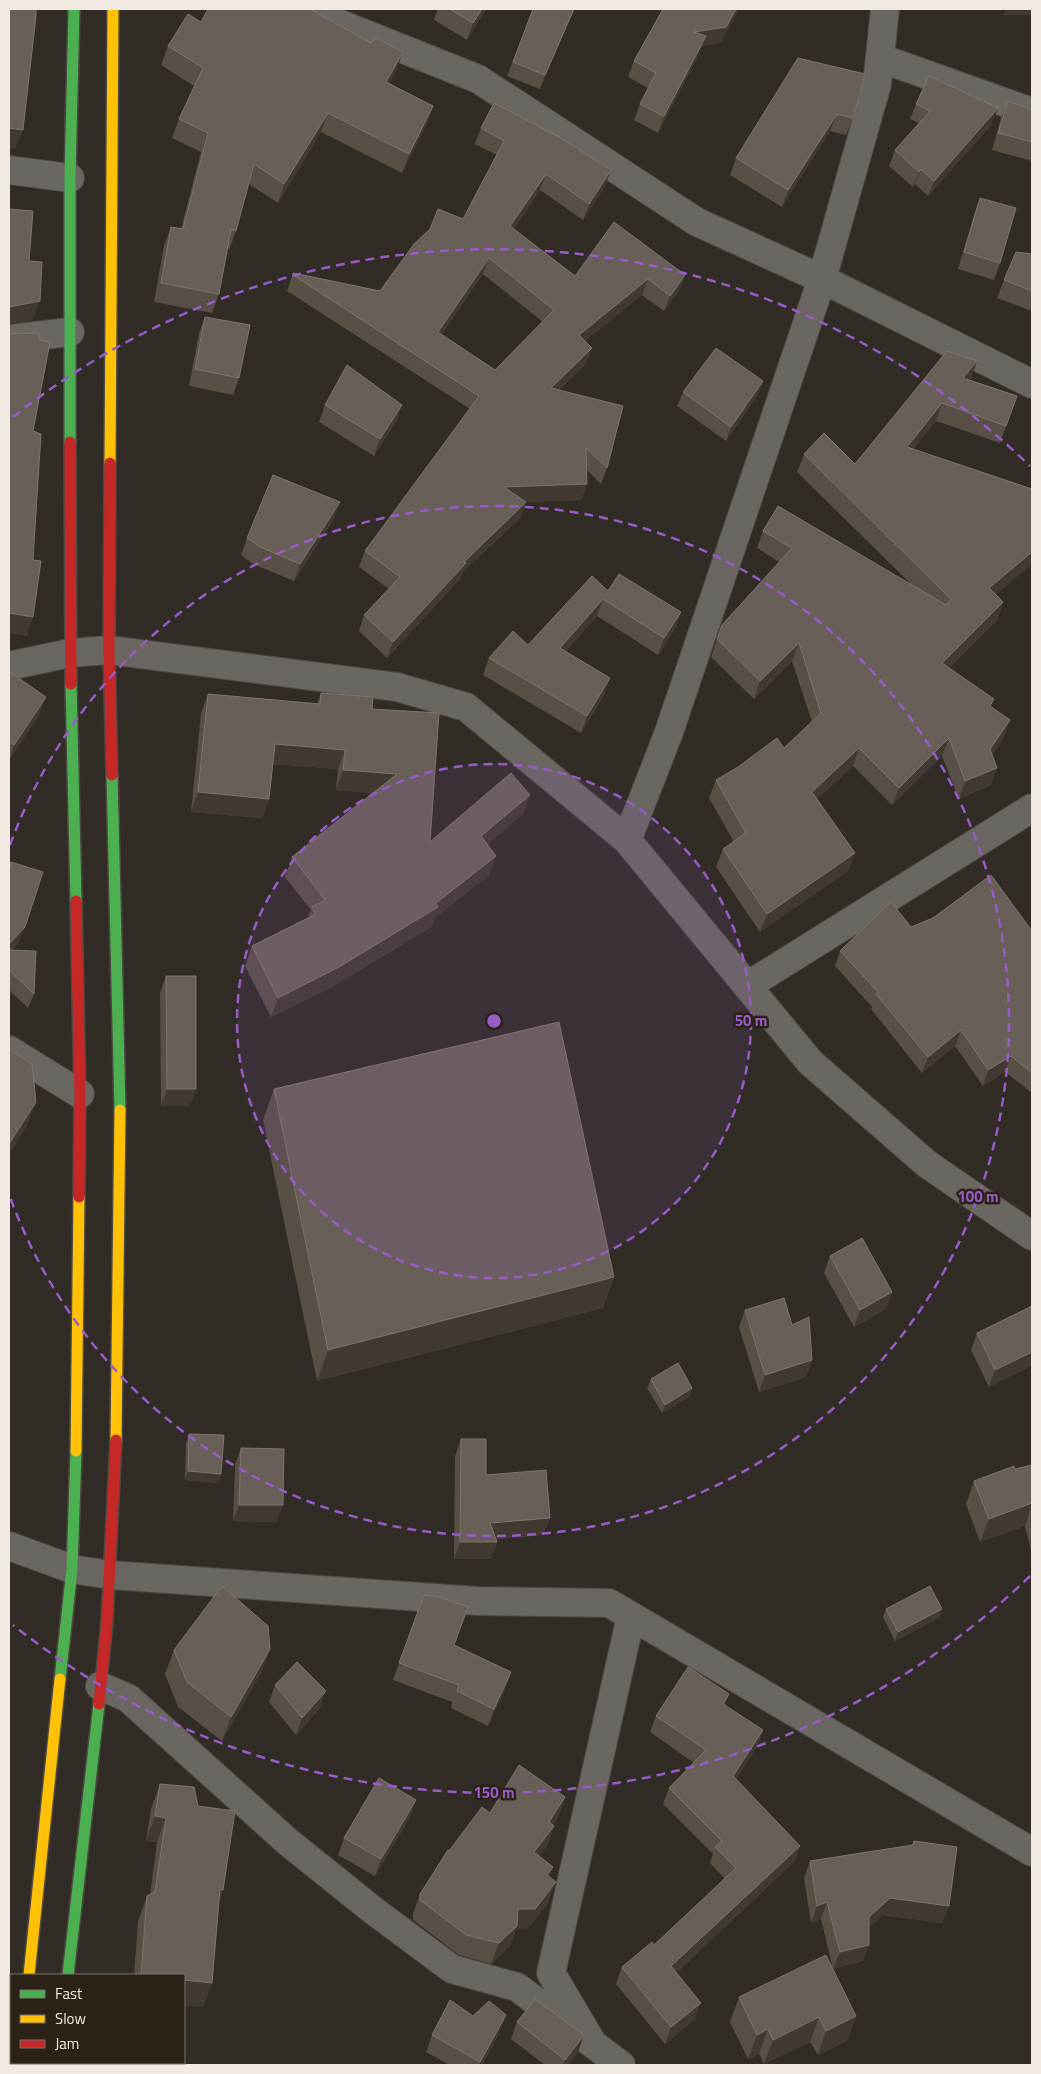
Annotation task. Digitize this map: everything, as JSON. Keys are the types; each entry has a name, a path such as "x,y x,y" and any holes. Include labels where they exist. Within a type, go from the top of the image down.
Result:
{"street":[{"path":"29,1974 72,1569 76,1444 80,1094 70,653 70,178 74,9"},
{"path":"68,1974 95,1746 110,1575 118,1379 120,1091 109,650 113,9"},
{"path":"303,9 478,79 696,222 822,279 1032,384"},
{"path":"627,840 669,732 822,279 877,84 885,9"},
{"path":"880,58 1032,112"},
{"path":"9,170 70,178"},
{"path":"9,339 70,332"},
{"path":"9,666 70,653 109,650 397,688 466,707 627,840 810,1062 927,1164 1032,1236"},
{"path":"747,986 1032,808"},
{"path":"9,1050 80,1094"},
{"path":"9,1546 72,1569 110,1575 478,1601 609,1603 1032,1852"},
{"path":"593,2044 551,1973 631,1616"},
{"path":"100,1686 128,1698 288,1842 374,1911 452,1969 517,1987 621,2065"}],"building":[{"path":"9,9 36,9 23,130 9,128"},
{"path":"208,9 310,9 371,43 376,38 403,52 386,82 433,106 409,154 328,113 284,184 254,164 236,231 231,229 219,294 161,283 171,227 183,229 208,133 179,119 203,68 168,46 188,14 201,22"},
{"path":"450,9 482,9 473,23"},
{"path":"533,9 574,9 545,75 513,62"},
{"path":"663,9 736,9 726,27 694,32 706,36 664,116 640,104 656,73 634,61"},
{"path":"798,58 865,74 853,118 837,114 788,190 736,158"},
{"path":"929,76 998,108 934,181 921,169 919,172 895,150 930,111 916,104"},
{"path":"1008,101 1032,110 1032,142 998,133"},
{"path":"494,103 561,138 611,170 589,204 546,174 510,226 575,276 614,222 685,275 670,296 648,279 579,335 592,348 551,388 623,406 607,468 586,448 587,484 504,487 526,502 464,562 466,563 393,642 364,615 400,577 365,551 479,396 293,275 293,273 380,291 414,244 430,229 438,209 463,219 504,141 481,128","holes":["489,258 554,310 495,370 438,332"]},
{"path":"980,198 1016,208 1000,263 964,252"},
{"path":"9,209 33,211 29,261 42,262 40,301 9,307"},
{"path":"1016,252 1032,254 1032,291 1004,280"},
{"path":"205,317 250,325 239,378 195,369"},
{"path":"39,333 39,340 50,342 33,431 41,434 33,560 41,561 33,617 9,613 9,334"},
{"path":"716,348 763,381 731,427 683,392"},
{"path":"947,351 977,361 963,378 1017,396 1006,426 942,403 907,447 1032,489 1032,552 989,588 1003,602 942,663 994,699 990,706 1010,720 990,749 997,768 965,781 949,738 899,788 859,748 812,792 855,853 767,914 723,849 746,833 716,780 738,767 777,738 784,748 821,713 799,643 760,681 717,639 722,625 792,548 763,531 778,506 946,605 951,599 804,454 824,433 855,464"},
{"path":"347,365 402,405 380,439 325,405"},
{"path":"273,475 340,502 300,564 260,547 247,538"},
{"path":"619,574 681,612 664,638 603,599 560,648 610,678 587,716 489,658 513,631 528,645 592,576 608,591"},
{"path":"10,672 46,697 14,745 9,741"},
{"path":"321,693 373,697 372,709 439,713 430,842 511,773 530,795 481,836 496,856 436,903 438,907 339,967 278,998 252,946 316,914 312,907 325,900 292,857 397,774 343,770 345,750 275,744 269,799 198,792 208,694 320,704"},
{"path":"11,862 43,872 25,927 9,944 9,870"},
{"path":"991,875 1032,931 1032,1073 1011,1056 988,1070 961,1030 928,1057 876,994 878,992 840,951 891,902 911,927 933,918"},
{"path":"9,950 36,951 34,994 9,970"},
{"path":"166,976 196,976 196,1089 167,1089"},
{"path":"559,1022 614,1277 328,1350 274,1089"},
{"path":"9,1049 32,1064 36,1102 9,1144"},
{"path":"862,1238 892,1292 860,1310 830,1256"},
{"path":"784,1298 792,1325 809,1317 812,1360 765,1375 745,1310"},
{"path":"1032,1306 1032,1352 995,1370 977,1333"},
{"path":"678,1363 692,1388 665,1405 651,1379"},
{"path":"189,1434 224,1435 221,1474 188,1471"},
{"path":"461,1439 486,1439 486,1475 546,1470 550,1518 490,1523 497,1542 460,1542"},
{"path":"241,1448 284,1449 283,1505 239,1505"},
{"path":"1032,1465 1032,1503 989,1519 974,1481 1014,1466 1015,1469"},
{"path":"222,1586 268,1626 270,1649 231,1717 187,1682 174,1650"},
{"path":"930,1586 942,1609 898,1632 886,1609"},
{"path":"424,1595 439,1597 468,1607 454,1645 511,1672 494,1709 457,1691 459,1685 399,1663"},
{"path":"297,1662 326,1691 302,1718 275,1685"},
{"path":"688,1667 729,1694 723,1704 763,1730 733,1776 800,1846 671,1966 701,2003 671,2027 622,1967 652,1942 654,1945 736,1868 715,1847 722,1841 669,1788 706,1750 656,1716"},
{"path":"519,1765 565,1797 549,1822 554,1826 534,1852 553,1867 547,1875 556,1882 535,1909 518,1909 517,1926 499,1943 466,1935 420,1900 420,1894 448,1850 482,1807 490,1813"},
{"path":"379,1778 416,1800 381,1859 344,1838"},
{"path":"160,1784 194,1787 198,1806 235,1811 223,1890 220,1889 212,1983 185,1980 185,1974 141,1974 147,1896 155,1892 166,1818 155,1816"},
{"path":"914,1841 957,1847 949,1906 890,1898 869,1917 869,1945 840,1952 827,1902 817,1906 810,1861 913,1845"},
{"path":"826,1955 856,2016 826,2031 819,2017 773,2040 768,2029 757,2035 739,1997"},
{"path":"535,1999 584,2035 565,2060 517,2022"},
{"path":"450,2000 473,2016 489,2001 506,2015 480,2062 432,2035"}],"traffic: fast":[{"path":"70,442 70,178 74,9"},
{"path":"71,684 76,901"},
{"path":"112,775 120,1110"},
{"path":"60,1679 72,1569 76,1451"},
{"path":"68,1974 99,1704"}],"traffic: slow":[{"path":"110,463 113,9"},
{"path":"116,1440 120,1110"},
{"path":"76,1451 79,1197"},
{"path":"29,1974 60,1679"}],"traffic: jam":[{"path":"70,442 71,684"},
{"path":"110,463 109,650 112,775"},
{"path":"76,901 80,1094 79,1197"},
{"path":"99,1704 107,1621 116,1440"}]}
